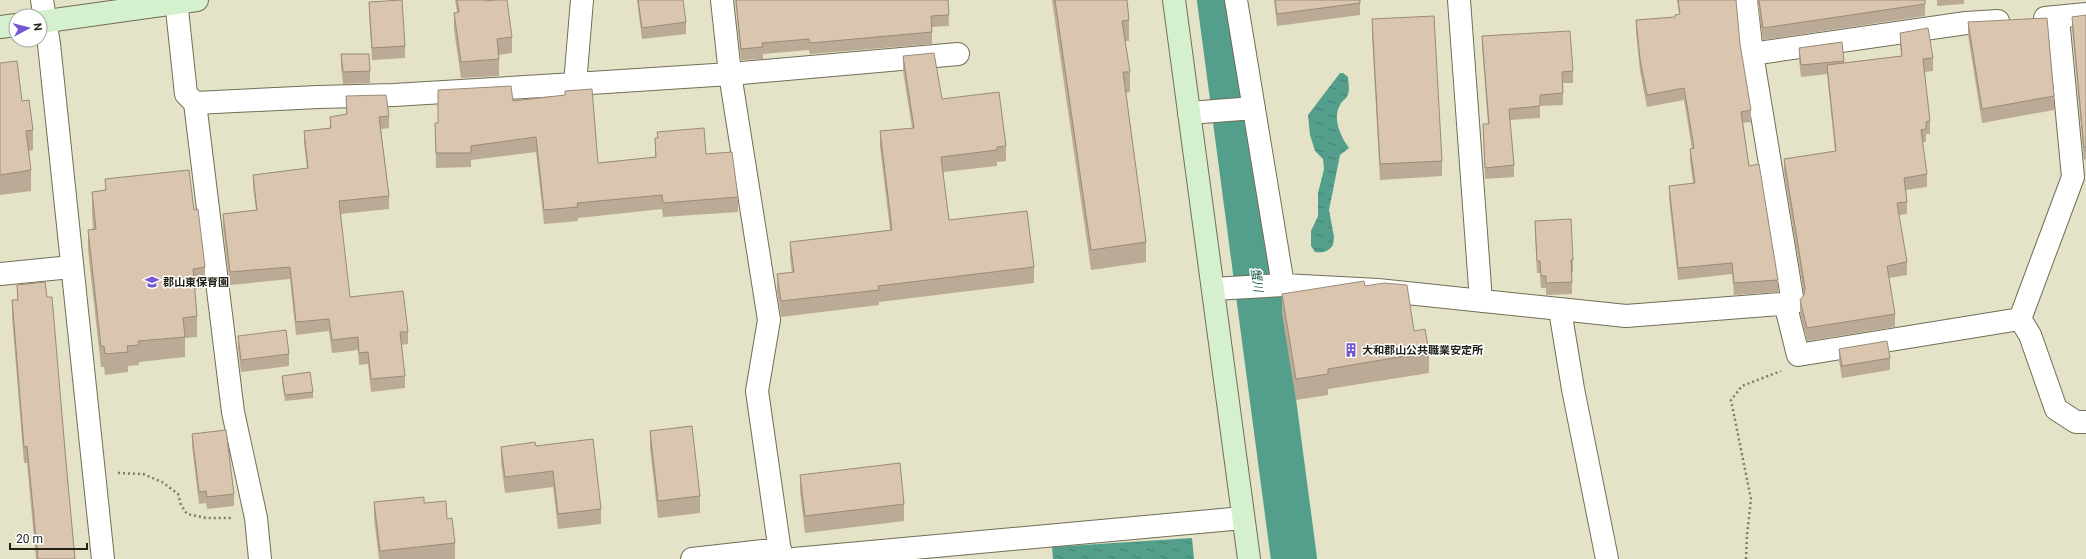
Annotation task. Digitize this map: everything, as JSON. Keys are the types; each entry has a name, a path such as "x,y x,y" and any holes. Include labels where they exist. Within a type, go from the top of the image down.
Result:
{"street":[{"path":"575,84 582,0"},
{"path":"722,0 730,74 769,320 757,391 785,556"},
{"path":"1174,0 1249,559"},
{"path":"1236,0 1283,285"},
{"path":"1459,0 1481,301"},
{"path":"1213,289 1283,285 1378,290 1626,316 1793,303 1752,54 1746,0"},
{"path":"48,21 183,1 186,94 195,103 233,412 256,518 260,559"},
{"path":"1752,54 1966,22 2058,18 2086,14"},
{"path":"2020,319 2073,177 2058,18"},
{"path":"46,48 103,559"},
{"path":"195,103 394,95 575,84 730,74 958,54"},
{"path":"1189,113 1254,108"},
{"path":"0,274 71,267"},
{"path":"1785,303 1798,355 2020,319"},
{"path":"1560,310 1573,389 1606,559"},
{"path":"2020,319 2030,336 2056,409 2076,422 2086,422"},
{"path":"692,559 785,556 1243,518"}],"path":[{"path":"1746,559 1751,499 1731,400 1742,386 1790,367 1798,355"},
{"path":"93,473 143,474 162,482 178,494 181,505 187,514 206,518 256,518"}],"water":[{"path":"1340,73 1343,73 1348,77 1349,90 1348,95 1341,103 1338,110 1337,122 1343,139 1349,148 1340,155 1329,210 1334,237 1333,245 1325,252 1315,252 1311,246 1311,231 1318,216 1318,193 1324,169 1323,159 1315,151 1310,135 1308,115"},
{"path":"1192,538 1194,559 1053,559 1052,547"}],"building":[{"path":"402,0 405,46 372,48 369,2"},
{"path":"457,0 507,0 512,37 497,39 499,59 461,62 454,13 459,12"},
{"path":"638,0 683,0 686,22 642,28"},
{"path":"736,0 948,0 949,15 931,16 932,32 810,43 809,39 762,43 763,47 741,49"},
{"path":"1055,0 1127,0 1129,20 1122,21 1130,72 1123,72 1146,242 1091,250"},
{"path":"1275,0 1360,0 1360,3 1277,14"},
{"path":"1678,0 1736,0 1740,44 1751,110 1741,112 1749,166 1759,164 1778,280 1734,283 1732,263 1678,268 1669,186 1695,183 1690,149 1694,148 1684,88 1647,95 1640,59 1636,20 1675,17 1675,15 1680,14"},
{"path":"1759,0 1925,0 1925,4 1763,28"},
{"path":"2086,15 2086,147 2084,148 2072,17"},
{"path":"1434,16 1442,161 1380,164 1372,19"},
{"path":"2047,18 2054,96 1982,109 1968,22"},
{"path":"1928,28 1933,58 1923,59 1930,121 1926,122 1926,129 1921,130 1927,174 1904,178 1907,202 1897,203 1907,262 1887,266 1895,314 1807,328 1800,300 1804,295 1805,288 1784,159 1836,151 1827,65 1902,56 1900,33"},
{"path":"1570,31 1573,71 1562,72 1563,93 1540,95 1540,106 1509,109 1514,165 1485,168 1483,124 1489,124 1482,36"},
{"path":"1842,42 1844,61 1801,65 1799,48"},
{"path":"934,53 942,99 999,92 1006,146 997,147 997,150 941,157 949,220 1027,211 1034,267 878,286 879,290 781,301 777,274 794,272 790,242 892,230 880,131 914,128 903,56"},
{"path":"341,54 369,54 370,71 343,72"},
{"path":"17,61 22,101 29,100 33,130 26,131 31,170 0,175 0,63"},
{"path":"511,86 513,101 565,95 565,91 592,89 598,163 656,157 655,138 658,138 657,132 704,128 706,154 732,152 738,197 663,203 662,195 577,203 578,207 544,210 536,137 471,146 471,153 436,153 435,123 438,123 438,90"},
{"path":"386,95 389,116 379,117 389,196 339,201 350,297 403,291 408,332 400,332 405,376 371,379 368,352 359,353 358,337 332,340 329,319 296,322 290,267 230,272 223,214 257,210 253,175 308,168 304,131 331,128 330,117 347,114 346,96"},
{"path":"189,170 194,210 198,209 205,267 193,269 197,316 183,318 185,337 138,341 139,345 127,346 128,352 105,354 104,346 101,347 88,230 96,229 92,192 106,190 105,179"},
{"path":"1571,219 1573,260 1571,260 1572,282 1546,283 1546,276 1541,276 1540,261 1537,261 1535,221"},
{"name":"大和郡山公共職業安定所","path":"1364,281 1365,286 1384,283 1407,285 1414,331 1425,329 1429,352 1328,369 1328,374 1296,379 1282,294"},
{"path":"45,282 47,297 52,297 75,559 38,559 27,446 24,447 12,300 18,300 17,285"},
{"path":"286,330 289,354 241,360 238,336"},
{"path":"1887,341 1890,358 1842,366 1839,349"},
{"path":"310,372 313,392 285,395 282,376"},
{"path":"692,426 700,496 658,501 650,431"},
{"path":"226,430 234,494 207,497 206,491 199,492 192,434"},
{"path":"593,439 601,509 558,514 553,471 505,477 501,447 535,442 536,446"},
{"path":"900,463 904,504 805,516 800,475"},
{"path":"424,497 424,503 446,501 447,519 452,518 455,543 380,551 374,502"}],"waterway":[{"name":"蟹川","path":"1220,0 1294,559"}],"place":[{"name":"郡山東保育園","path":"152,282"},
{"name":"大和郡山公共職業安定所","path":"1351,350"}]}
